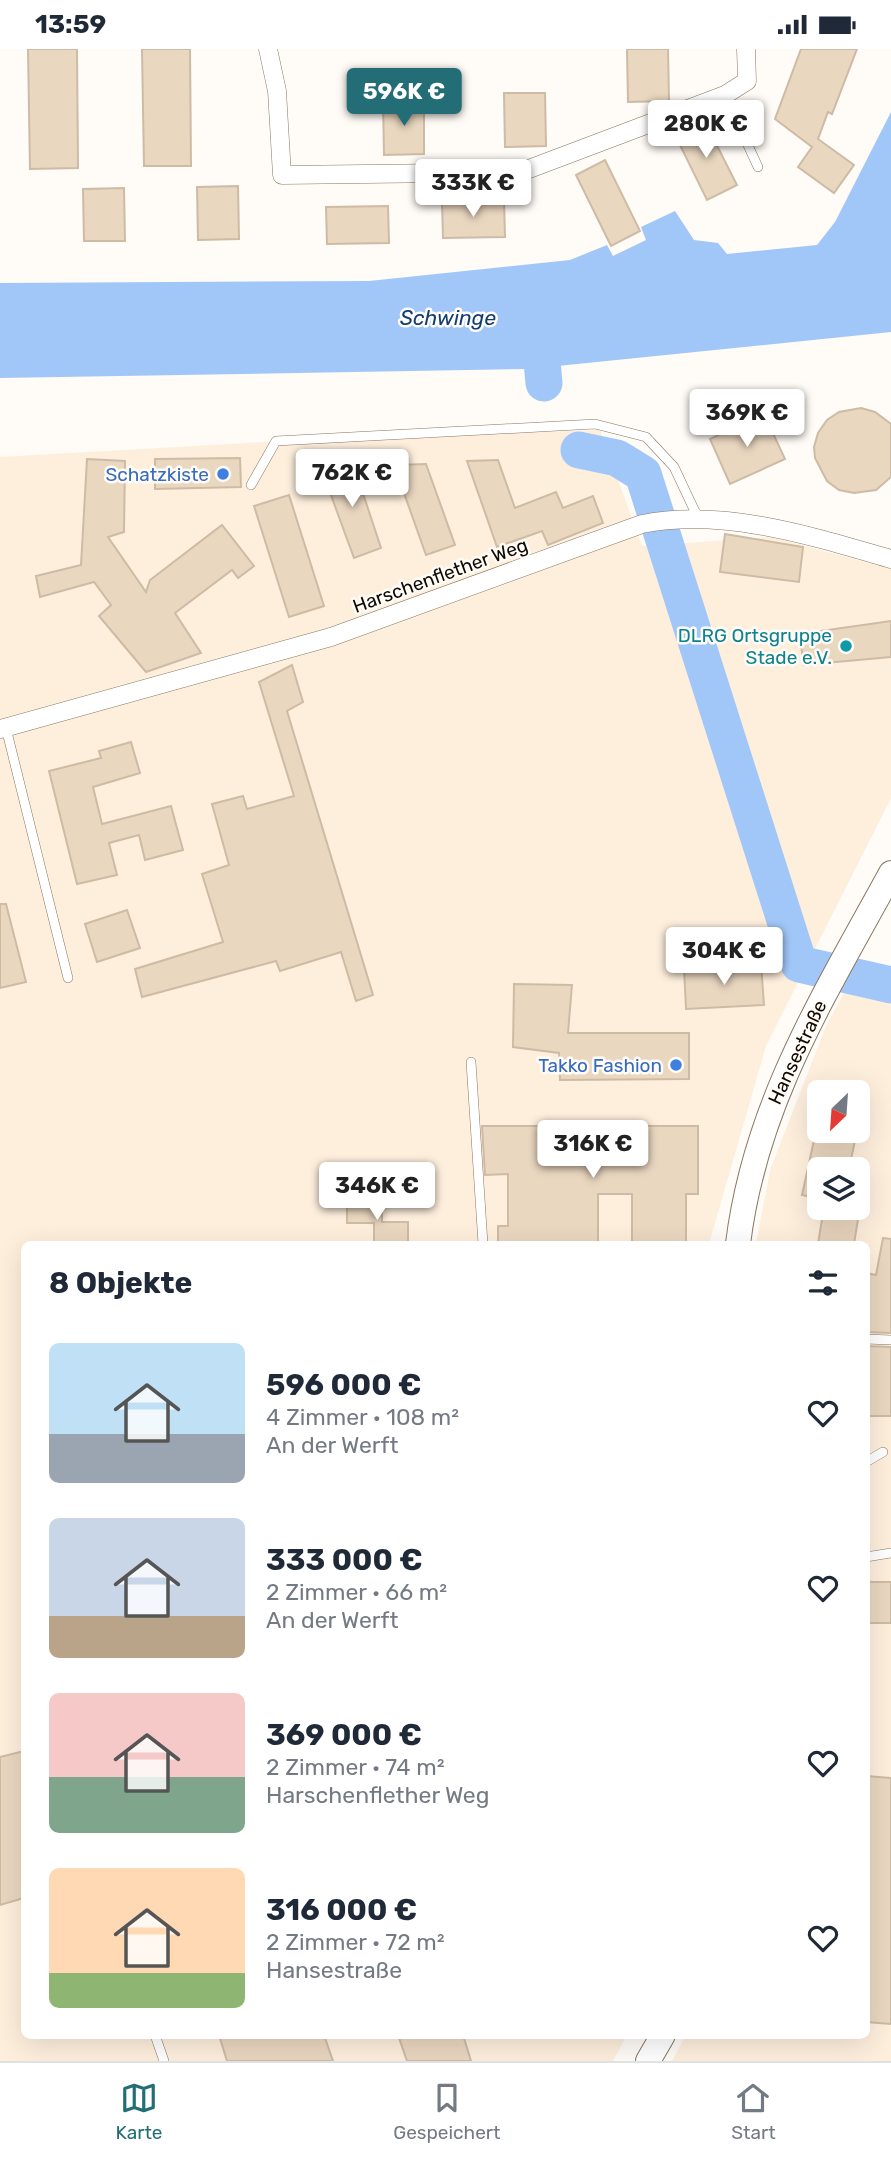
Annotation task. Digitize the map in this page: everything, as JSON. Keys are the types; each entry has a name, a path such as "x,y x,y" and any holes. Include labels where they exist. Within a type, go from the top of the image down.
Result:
{"main road":[{"name":"Hansestraße","path":"739,1241 752,1162 792,1055 891,873"},
{"path":"648,2061 661,2039"}],"street":[{"path":"268,49 277,91 282,175 521,172 726,95 747,81 746,49"},
{"name":"Harschenflether Weg","path":"3,728 331,637 642,524 675,517 787,530 891,559"}],"lane":[{"path":"726,95 758,167"},
{"path":"251,485 276,441 595,424 646,437 674,467 699,520"},
{"name":"Harschenflether Weg","path":"3,728 68,978"},
{"path":"471,1062 483,1241"},
{"path":"870,1339 891,1340"},
{"path":"870,1460 883,1452"},
{"path":"870,1556 891,1553"},
{"path":"156,2039 164,2061"}],"shaded area":[{"path":"600,430 642,546 772,537 891,569 891,798 766,1046 710,1241 21,1241 21,2039 625,2039 613,2061 0,2061 0,457 281,441"},
{"path":"844,993 891,1003 891,2061 672,2061 684,2039 870,2039 870,1241 757,1241 770,1170 826,1026"}],"water":[{"name":"Schwinge","path":"891,112 891,332 528,369 0,378 0,283 369,281 570,260 607,245 613,256 646,240 641,227 675,211 694,240 718,243 727,254 817,245 835,222"}],"building":[{"path":"28,49 77,49 78,168 30,169"},
{"path":"142,49 190,49 191,166 144,166"},
{"path":"627,49 668,49 669,101 628,102"},
{"path":"801,49 857,49 832,114 828,112 818,139 854,165 834,193 798,167 812,147 775,119"},
{"path":"504,93 545,93 546,146 505,147"},
{"path":"424,101 424,154 384,155 383,102"},
{"path":"704,120 737,185 707,200 675,135"},
{"path":"605,160 640,231 611,246 576,175"},
{"path":"238,186 239,239 198,240 197,187"},
{"path":"124,188 125,241 84,241 83,189"},
{"path":"504,200 505,237 443,238 442,201"},
{"path":"388,206 389,243 327,244 326,207"},
{"path":"861,408 875,412 891,424 891,477 876,490 854,493 839,490 827,481 815,458 814,447 818,433 827,420 839,412"},
{"path":"764,414 785,459 730,484 710,439"},
{"path":"240,458 241,487 155,489 155,459"},
{"path":"87,459 125,461 124,532 108,537 146,592 150,580 222,525 254,566 238,578 232,570 175,613 201,653 146,672 99,616 111,605 94,582 40,597 36,576 81,565"},
{"path":"498,460 515,508 556,492 563,508 593,496 603,523 548,545 542,531 497,547 467,461"},
{"path":"426,464 455,545 426,555 394,465"},
{"path":"354,466 381,548 354,558 321,468"},
{"path":"289,495 324,606 289,617 254,506"},
{"path":"725,534 803,547 799,582 720,572"},
{"name":"DLRG Ortsgruppe Stade e.V.","path":"891,621 891,657 804,665 799,634"},
{"path":"292,665 303,702 287,711 373,995 356,1001 341,952 280,971 276,961 142,997 135,969 223,942 202,874 229,865 212,804 243,796 247,809 294,796 259,682"},
{"path":"131,742 140,773 93,787 102,824 171,806 183,850 145,860 139,835 109,843 117,875 77,884 49,771 101,758 99,751"},
{"path":"0,904 6,904 26,982 0,988"},
{"path":"127,910 140,948 97,962 85,924"},
{"path":"761,964 764,1005 686,1009 684,968"},
{"path":"514,984 572,985 568,1033 689,1033 689,1079 560,1080 559,1053 513,1047"},
{"path":"482,1126 698,1126 698,1194 686,1194 686,1241 632,1241 632,1194 598,1194 598,1241 498,1241 498,1226 508,1226 508,1174 485,1175"},
{"path":"813,1143 854,1143 852,1157 810,1157"},
{"path":"807,1172 807,1196 802,1195"},
{"path":"382,1199 382,1222 408,1222 408,1241 374,1241 374,1223 347,1223 347,1200"},
{"path":"822,1220 858,1220 854,1241 818,1241"},
{"path":"883,1238 891,1239 891,1333 870,1332 870,1274 876,1275"},
{"path":"870,1346 891,1347 891,1416 870,1416"},
{"path":"870,1582 891,1582 891,1623 870,1623"},
{"path":"21,1752 21,1899 0,1905 0,1757"},
{"path":"870,1776 891,1778 891,2024 870,2022"},
{"path":"220,2039 325,2039 333,2061 227,2061"},
{"path":"399,2039 464,2039 471,2061 407,2061"}],"waterway":[{"path":"538,319 544,383"},
{"path":"579,450 617,458 643,474 799,964 891,985"}],"place":[{"name":"Schatzkiste","path":"223,474"},
{"name":"DLRG Ortsgruppe Stade e.V.","path":"846,646"},
{"name":"Takko Fashion","path":"676,1065"}]}
